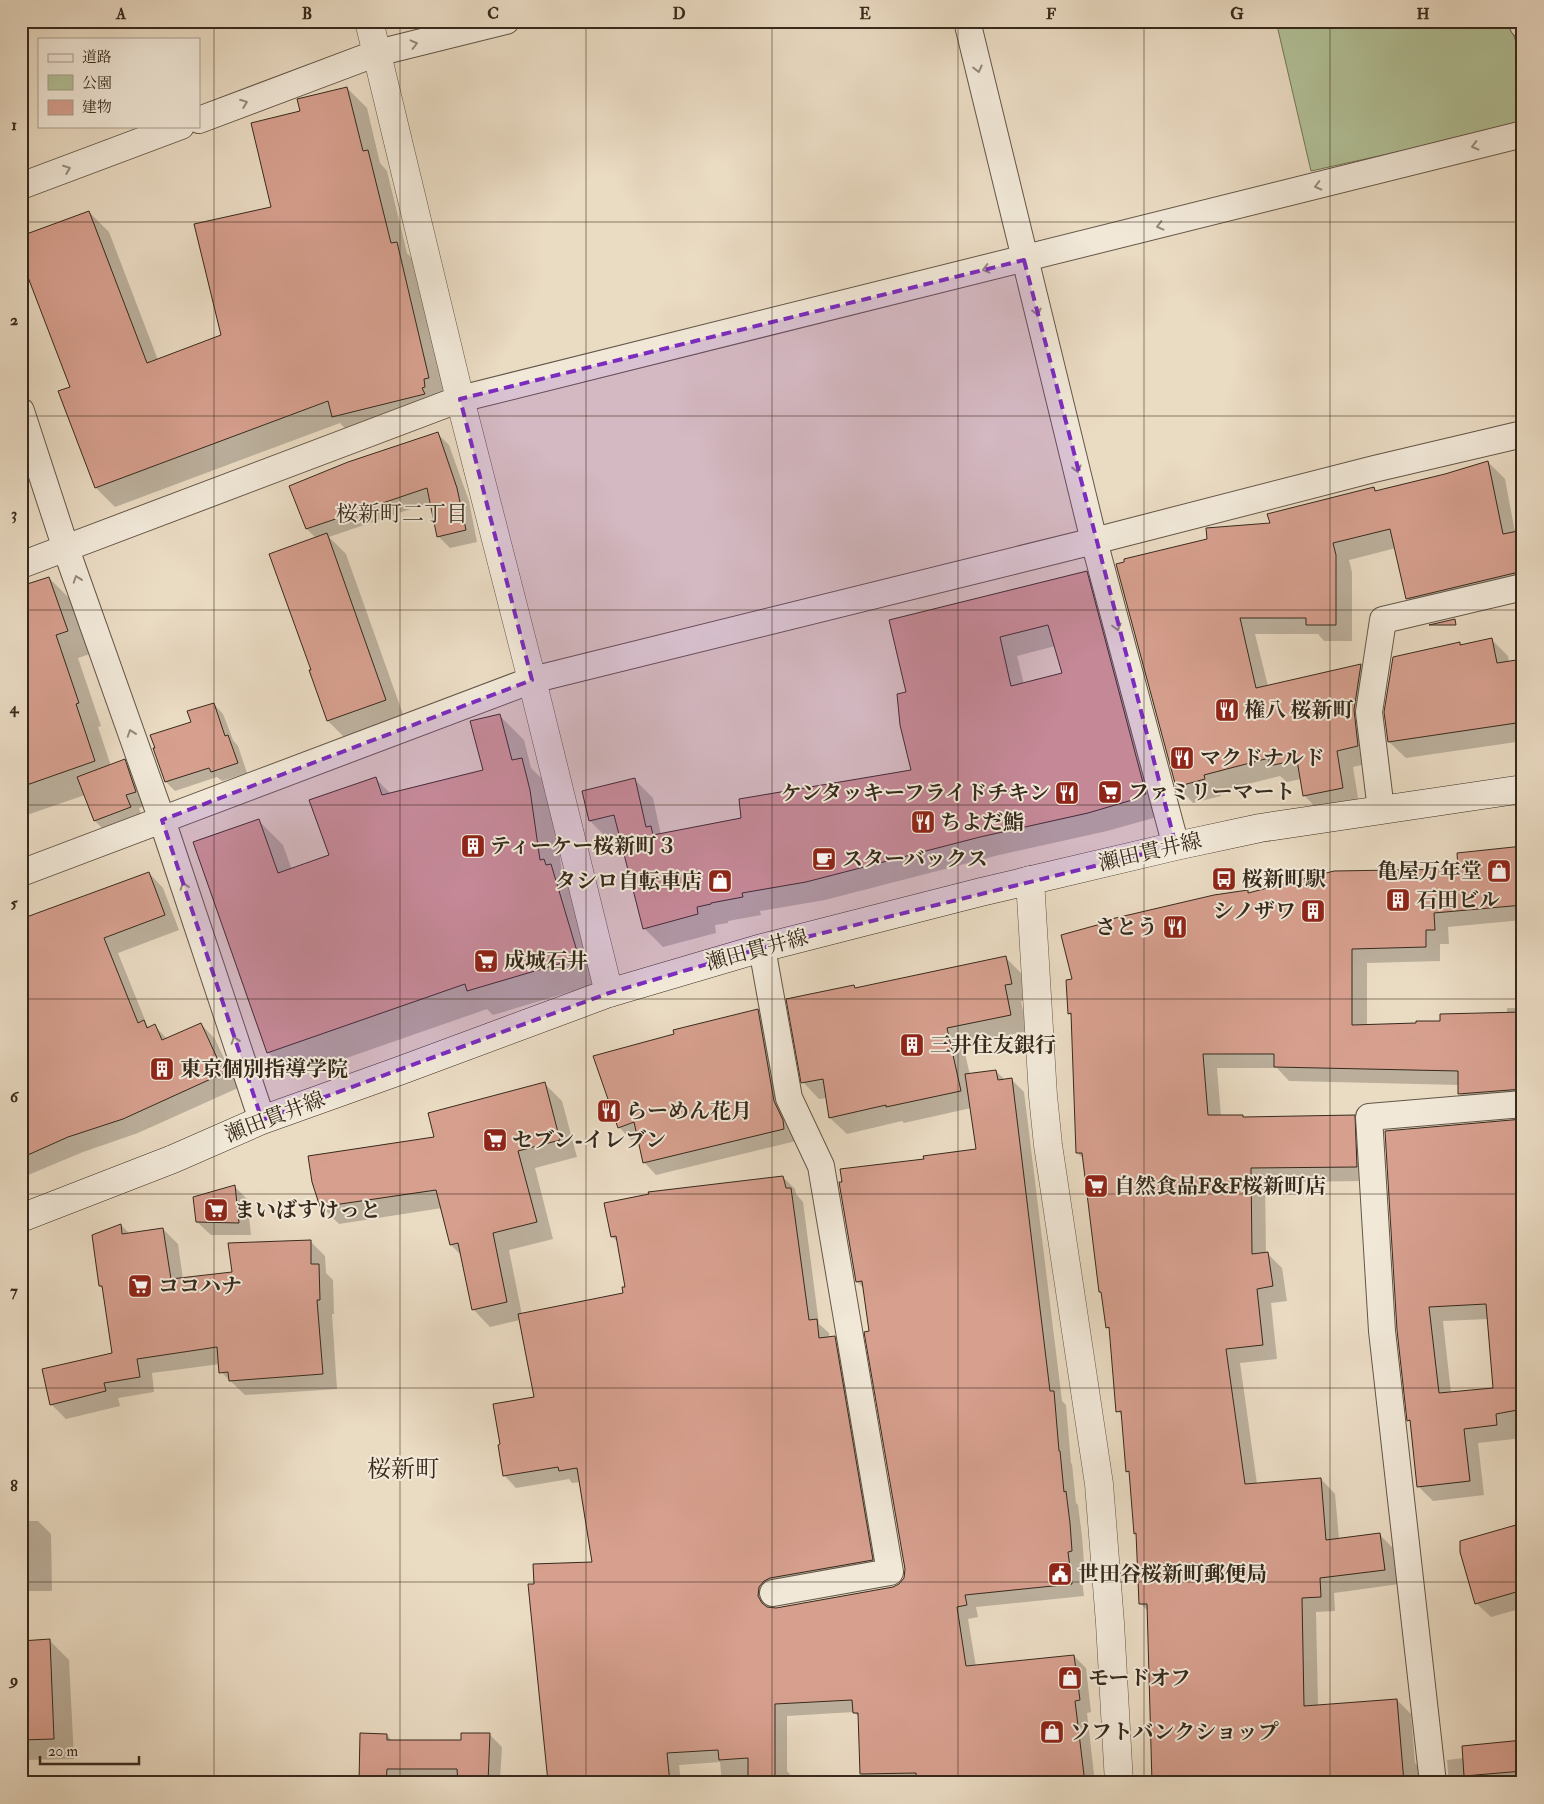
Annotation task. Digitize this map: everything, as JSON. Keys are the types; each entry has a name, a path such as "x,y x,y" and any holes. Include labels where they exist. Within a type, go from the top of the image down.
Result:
{"street":[{"path":"369,21 460,399 532,680 608,993"},
{"path":"200,120 376,53 506,21"},
{"path":"967,21 1094,541 1176,846"},
{"path":"1522,21 1523,25"},
{"path":"21,186 177,128"},
{"path":"21,565 460,399 1024,260 1523,134"},
{"path":"21,411 66,549 162,820 262,1120"},
{"path":"21,873 532,680 1523,434"},
{"path":"1381,810 1369,712 1382,620 1523,587"},
{"name":"瀬田貫井線","path":"21,1218 173,1159 262,1120 399,1072 608,993 762,948 1030,880 1260,828 1523,789"},
{"path":"1030,880 1043,1096 1048,1145 1099,1484 1110,1623 1119,1783"},
{"path":"762,948 789,1098 821,1166 890,1572 773,1593"},
{"path":"1434,1783 1382,1332 1369,1117 1523,1104"}],"highlighted area":[{"path":"1024,260 1176,846 762,948 609,993 262,1120 162,820 532,680 460,399"}],"green space":[{"path":"1276,21 1509,21 1523,63 1523,124 1311,171"}],"building":[{"path":"347,87 363,151 368,150 391,243 397,242 429,378 424,379 425,387 422,388 425,394 332,417 328,401 95,488 58,391 70,387 21,259 21,236 89,211 147,363 221,335 194,224 271,207 251,123 300,111 297,99"},
{"path":"438,432 457,488 466,530 437,537 427,488 306,529 289,486 348,462"},
{"path":"1488,461 1503,534 1523,530 1523,571 1406,599 1390,529 1333,543 1336,555 1336,625 1306,625 1306,618 1240,618 1256,688 1361,664 1354,710 1358,746 1337,751 1343,788 1303,796 1297,760 1269,766 1269,758 1204,775 1205,779 1176,787 1116,564 1124,562 1124,559 1207,539 1206,528 1270,523 1267,514 1374,487 1375,491 1445,474"},
{"path":"327,533 386,700 327,721 309,670 311,670 269,554"},
{"path":"1087,571 1146,794 1139,796 1139,798 1088,813 980,837 806,882 742,893 743,897 697,907 698,914 643,929 614,815 589,821 582,791 635,778 646,827 651,826 653,835 741,818 739,799 911,770 900,725 897,694 906,692 889,620","holes":["1048,625 1062,673 1011,686 1000,637"]},
{"path":"49,577 68,631 56,635 79,703 76,704 95,761 21,787 21,586"},
{"path":"1455,619 1456,625 1429,625"},
{"path":"1492,638 1497,663 1523,659 1523,722 1388,742 1384,712 1393,657 1460,642 1460,645"},
{"path":"214,703 225,736 228,735 238,763 211,772 209,768 165,782 150,735 191,722 187,711"},
{"path":"500,714 512,760 522,758 530,790 540,860 544,859 546,865 551,864 579,958 467,991 465,984 267,1053 193,842 259,819 278,873 329,855 309,800 376,777 382,795 483,770 470,721"},
{"path":"125,759 136,792 126,795 131,807 94,821 77,777"},
{"path":"1523,846 1523,905 1434,913 1435,930 1426,930 1426,947 1352,949 1352,1025 1440,1021 1440,1014 1523,1012 1523,1089 1458,1094 1458,1071 1274,1067 1274,1054 1203,1054 1208,1115 1243,1115 1243,1117 1355,1115 1357,1167 1251,1168 1252,1254 1268,1252 1273,1286 1257,1289 1263,1345 1226,1349 1245,1484 1321,1478 1326,1540 1380,1533 1385,1570 1320,1578 1321,1597 1302,1598 1304,1706 1397,1699 1404,1783 1152,1783 1147,1604 1139,1604 1136,1533 1134,1534 1129,1471 1126,1472 1121,1411 1116,1412 1109,1327 1106,1328 1101,1292 1099,1292 1082,1153 1076,1153 1071,1013 1068,1014 1066,980 1072,979 1061,935 1108,922 1107,920 1214,895 1248,890 1248,893 1334,871 1458,869 1457,853"},
{"path":"149,872 165,915 104,938 138,1023 144,1020 147,1028 155,1024 162,1040 201,1023 224,1073 123,1119 68,1137 21,1158 21,919"},
{"path":"1006,956 1012,984 1005,985 1011,1015 947,1028 961,1091 829,1118 823,1079 801,1083 786,999 854,985 855,988"},
{"path":"758,1009 774,1101 783,1120 784,1129 643,1163 634,1122 618,1128 593,1056 674,1034 673,1030"},
{"path":"996,1070 998,1080 1012,1078 1050,1391 1054,1391 1059,1451 1070,1523 1072,1551 1068,1552 1072,1584 965,1595 967,1605 957,1607 966,1666 1074,1655 1080,1700 1075,1701 1085,1783 916,1783 916,1773 860,1774 858,1713 853,1713 852,1700 775,1704 775,1783 748,1783 748,1758 719,1760 718,1750 667,1753 670,1783 548,1782 528,1584 534,1584 533,1564 592,1562 577,1468 559,1471 558,1467 503,1476 493,1404 534,1397 518,1314 623,1293 622,1287 625,1287 616,1236 611,1237 604,1203 649,1194 648,1192 783,1176 786,1188 791,1188 809,1320 817,1319 819,1338 835,1336 873,1560 770,1578 759,1587 758,1596 767,1607 776,1608 893,1587 899,1584 904,1578 905,1569 864,1332 869,1331 862,1281 856,1282 839,1182 842,1182 840,1169 924,1159 923,1156 976,1149 965,1074"},
{"path":"545,1082 560,1140 518,1151 537,1222 493,1233 507,1302 472,1310 458,1243 450,1245 436,1190 320,1207 312,1182 308,1156 434,1137 428,1113"},
{"path":"1523,1119 1523,1409 1496,1414 1497,1425 1464,1429 1470,1481 1417,1487 1410,1420 1407,1421 1397,1330 1385,1131","holes":["1486,1304 1493,1388 1439,1393 1429,1307"]},
{"name":"まいばすけっと","path":"235,1185 239,1223 196,1222 193,1197"},
{"path":"121,1224 122,1234 163,1228 171,1279 232,1272 228,1243 311,1240 311,1264 319,1264 320,1300 317,1300 323,1374 229,1381 228,1372 219,1373 217,1347 137,1359 140,1377 104,1383 106,1391 50,1405 42,1369 112,1353 102,1286 99,1286 92,1235"},
{"path":"1523,1523 1523,1590 1475,1604 1460,1552 1460,1541"},
{"path":"50,1639 54,1739 21,1740 21,1641"},
{"path":"360,1733 387,1734 387,1740 461,1740 461,1733 490,1733 488,1783 458,1783 457,1769 387,1769 386,1783 359,1783"},
{"path":"1523,1740 1523,1771 1464,1776 1462,1746"}],"place":[{"name":"権八 桜新町","path":"1227,710"},
{"name":"マクドナルド","path":"1182,758"},
{"name":"ファミリーマート","path":"1110,792"},
{"name":"ケンタッキーフライドチキン","path":"1067,793"},
{"name":"ちよだ鮨","path":"923,822"},
{"name":"ティーケー桜新町３","path":"473,846"},
{"name":"スターバックス","path":"824,859"},
{"name":"亀屋万年堂","path":"1499,871"},
{"name":"桜新町駅","path":"1224,879"},
{"name":"タシロ自転車店","path":"720,881"},
{"name":"石田ビル","path":"1398,900"},
{"name":"シノザワ","path":"1313,911"},
{"name":"さとう","path":"1175,927"},
{"name":"成城石井","path":"486,961"},
{"name":"三井住友銀行","path":"912,1045"},
{"name":"東京個別指導学院","path":"162,1069"},
{"name":"らーめん花月","path":"609,1111"},
{"name":"セブン-イレブン","path":"495,1140"},
{"name":"自然食品F&F桜新町店","path":"1096,1186"},
{"name":"まいばすけっと","path":"216,1210"},
{"name":"ココハナ","path":"140,1286"},
{"name":"世田谷桜新町郵便局","path":"1060,1574"},
{"name":"モードオフ","path":"1070,1678"},
{"name":"ソフトバンクショップ","path":"1052,1732"}],"district":[{"name":"桜新町二丁目","path":"402,514"},
{"name":"桜新町","path":"403,1469"}]}
